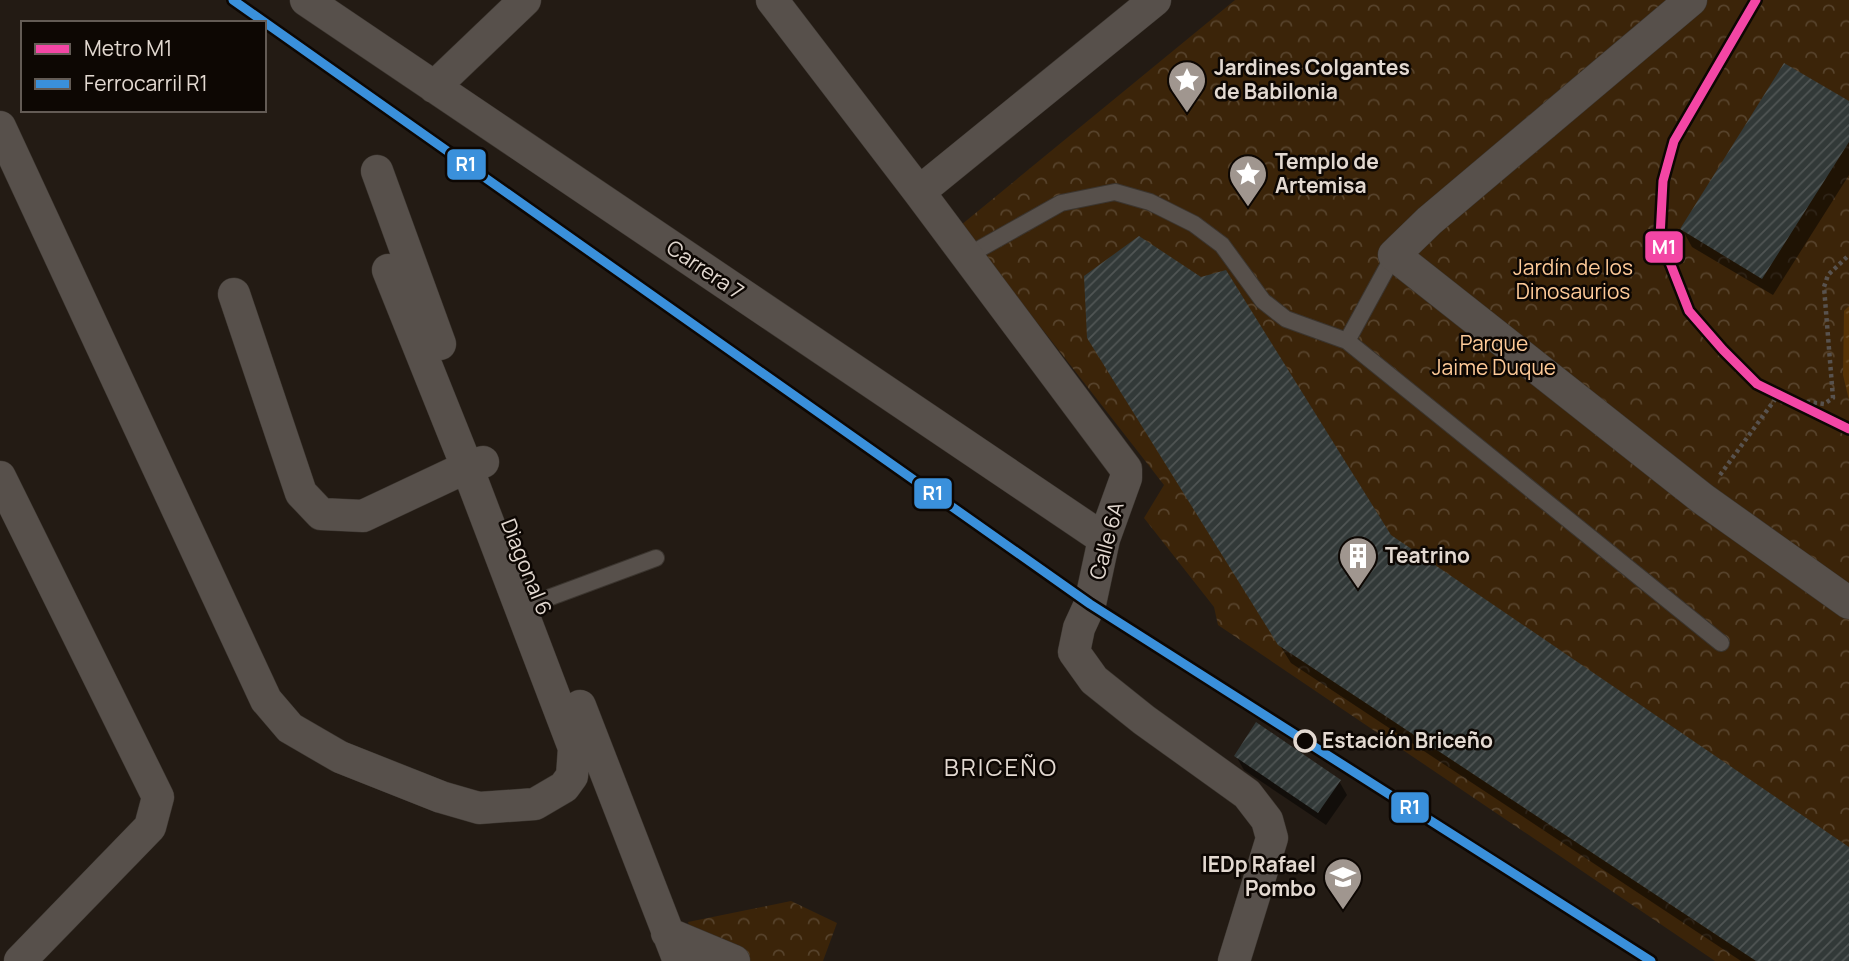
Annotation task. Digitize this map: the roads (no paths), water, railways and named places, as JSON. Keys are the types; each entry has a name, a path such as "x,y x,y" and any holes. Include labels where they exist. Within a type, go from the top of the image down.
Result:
{"street":[{"name":"Carrera 7","path":"306,0 1104,539"},
{"path":"434,87 525,0"},
{"path":"772,0 967,256"},
{"path":"919,192 1155,0"},
{"path":"1691,0 1429,221 1394,255 1703,499 1849,603"},
{"path":"0,127 265,700 290,728 340,757 441,797 479,808 535,804 564,787 572,776 574,748 475,464 388,270"},
{"name":"Diagonal 6","path":"377,171 475,464 540,601 673,947"},
{"name":"Calle 6A","path":"967,256 1126,469 1126,478 1104,539 1090,604 1079,628 1073,652 1094,680 1144,720 1247,793 1267,820 1272,838 1234,961"},
{"path":"234,294 301,493 321,514 363,516 475,464"},
{"path":"0,477 158,797 150,827 20,961"},
{"path":"673,947 733,961"}],"lane":[{"path":"967,256 1061,203 1115,192 1150,202 1194,224 1222,245 1263,301 1286,318 1347,341 1721,643"},
{"path":"1347,341 1394,255"},
{"path":"540,601 656,558"}],"water":[{"path":"1849,306 1849,400 1843,375 1844,311"}],"metro line":[{"name":"M1","path":"1756,0 1674,141 1663,181 1660,237 1689,311 1723,350 1757,384 1849,429"}],"rail line":[{"name":"R1","path":"233,0 263,21"},
{"name":"R1","path":"266,23 1090,604 1651,961"}],"place":[{"name":"Jardines Colgantes de Babilonia","path":"1187,114"},
{"name":"Templo de Artemisa","path":"1248,208"},
{"name":"Teatrino","path":"1358,590"},
{"name":"Estación Briceño","path":"1305,741"},
{"name":"IEDp Rafael Pombo","path":"1343,911"}],"district":[{"name":"BRICEÑO","path":"1001,768"}],"park label":[{"name":"Jardín de los Dinosaurios","path":"1573,280"},
{"name":"Parque Jaime Duque","path":"1494,356"}]}
